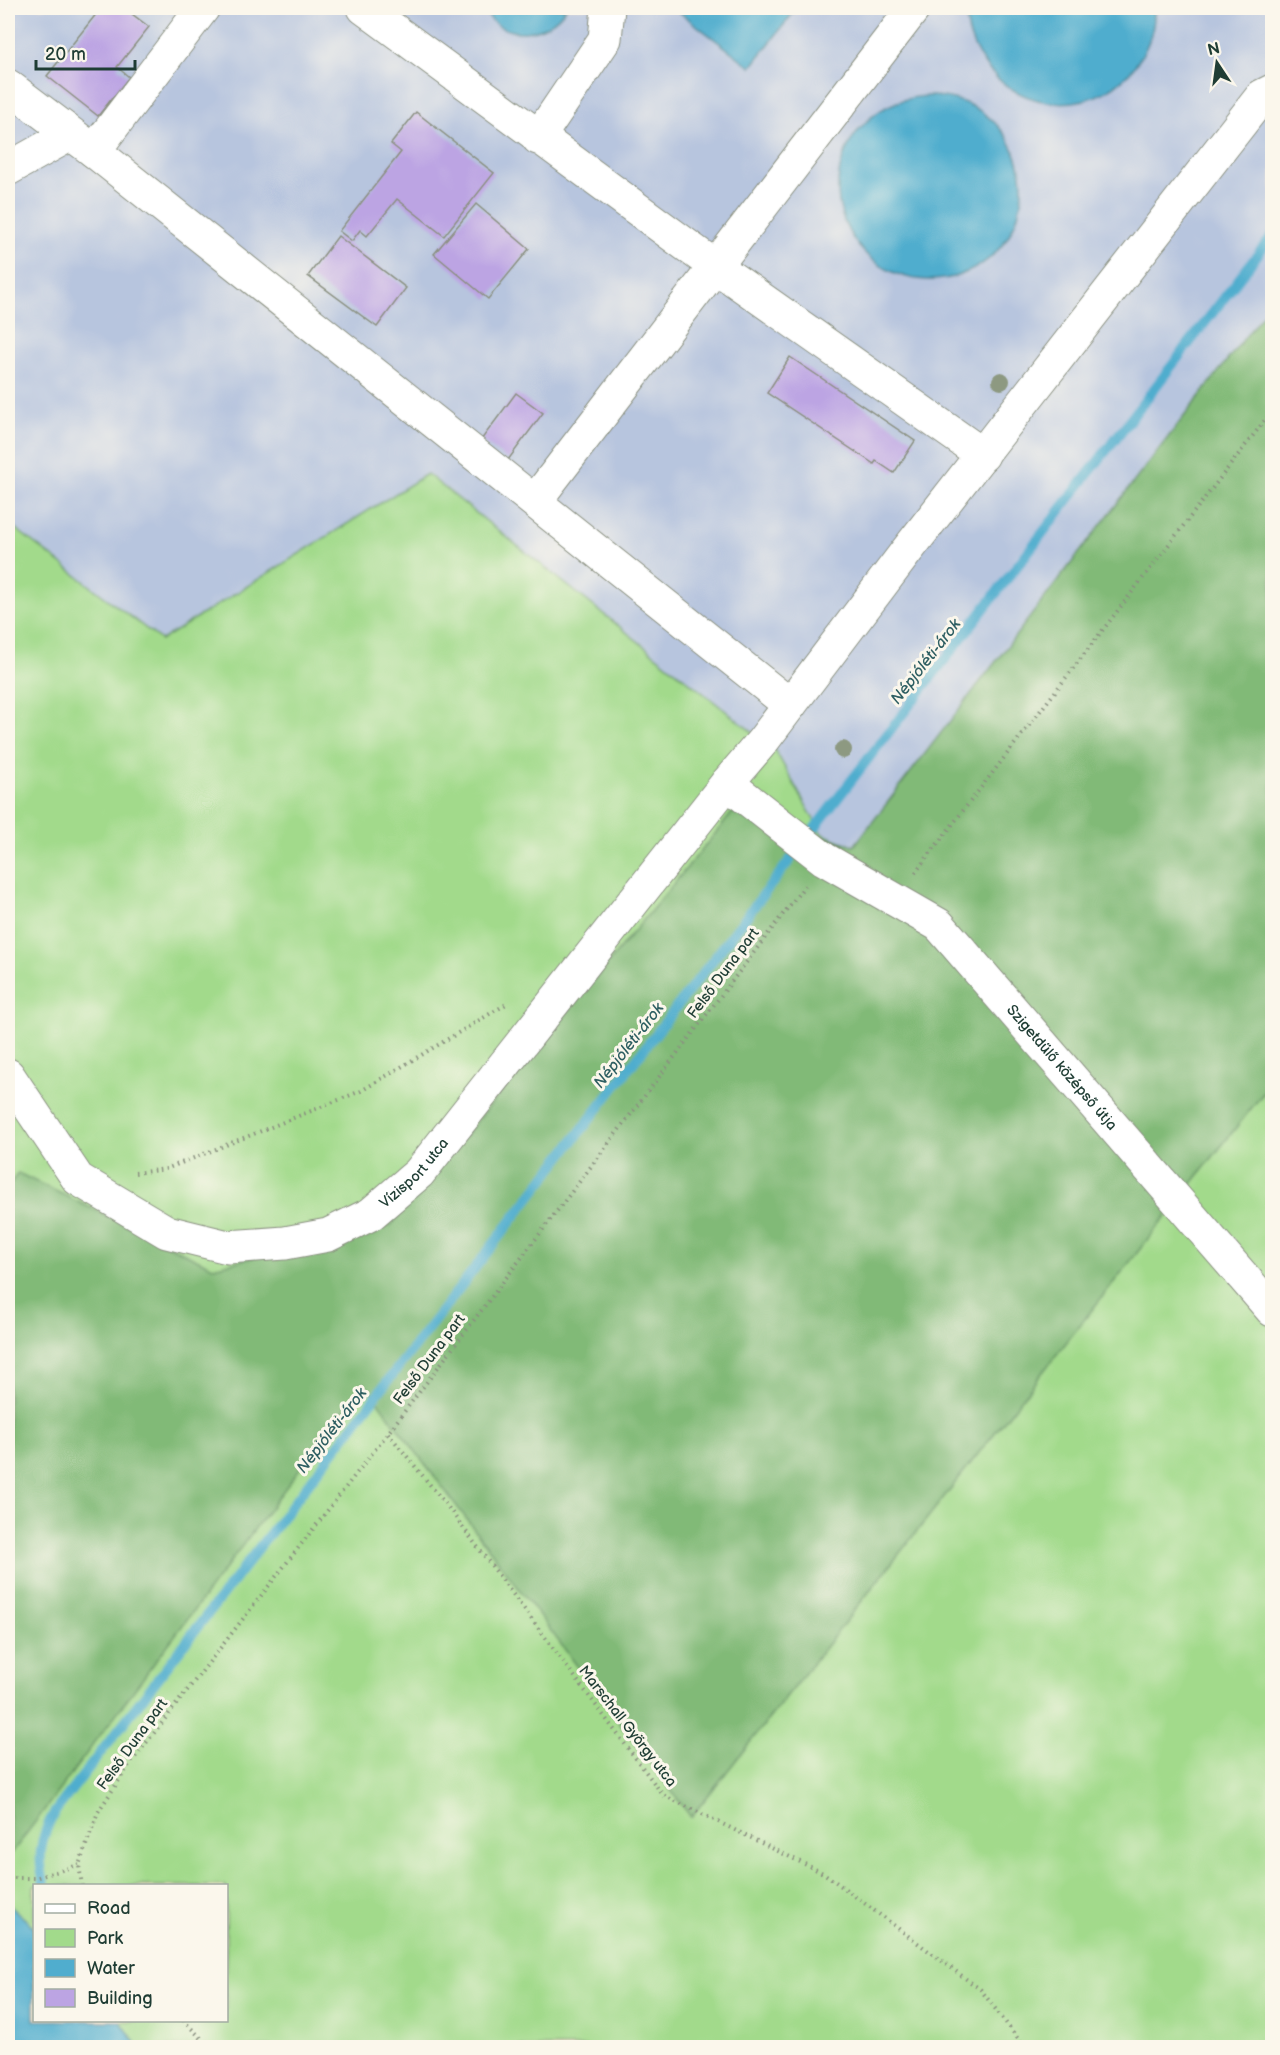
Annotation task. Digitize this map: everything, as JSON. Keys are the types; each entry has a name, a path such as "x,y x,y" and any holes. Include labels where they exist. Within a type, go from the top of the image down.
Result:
{"lane":[{"path":"8,169 81,143 203,8"},
{"path":"364,8 716,267 982,455"},
{"path":"538,138 605,39 608,8"},
{"path":"535,501 914,8"},
{"path":"8,87 535,501 790,705"},
{"name":"Vízisport utca","path":"8,1075 78,1179 167,1232 228,1247 285,1243 328,1235 371,1214 419,1173 790,705 1262,96 1272,91"},
{"name":"Szigetdűlő középső útja","path":"727,783 824,859 939,925 1272,1310"}],"path":[{"path":"895,899 1272,411"},
{"name":"Felső Duna part","path":"82,1884 79,1865 98,1812 129,1765 388,1432 824,859"},
{"path":"133,1173 166,1169 362,1091 460,1030 511,1002"},
{"name":"Marschall György utca","path":"388,1432 444,1502 663,1795 825,1875 981,1990 1024,2048"},
{"path":"8,1878 34,1878 79,1865"},
{"path":"185,2022 211,2048"}],"shaded area":[{"path":"8,8 1272,8 1272,302 854,846 822,834 775,750 428,474 161,640 8,523"}],"green space":[{"path":"1272,302 1272,1082 691,1817 364,1383 9,1857 8,1187 18,1173 213,1267 391,1225 733,812 854,846"},
{"path":"427,474 775,750 822,834 854,846 733,812 391,1225 213,1267 18,1174 8,1187 8,523 161,640"},
{"path":"1272,1082 1272,2047 139,2047 121,2022 228,2022 228,1884 33,1884 33,1926 8,1904 8,1855 364,1382 691,1817"}],"water":[{"path":"483,8 566,8 548,25 524,32 501,27"},
{"path":"674,8 797,8 751,67"},
{"path":"967,8 1154,8 1154,15 1146,48 1123,79 1104,92 1083,100 1061,103 1038,100 1017,92 998,79 982,60 972,42 967,22"},
{"path":"930,96 965,103 995,123 1015,153 1022,188 1015,223 995,253 965,273 930,280 895,273 865,253 845,223 838,188 845,153 865,123 895,103"},
{"path":"8,1904 33,1926 33,2022 121,2022 139,2047 8,2047"}],"building":[{"path":"101,8 124,8 149,27 117,67 129,77 98,116 47,76"},
{"path":"416,112 494,173 444,236 397,199 367,236 360,230 352,241 339,231 401,152 391,144"},
{"path":"476,204 529,249 488,299 434,254"},
{"path":"338,236 406,288 377,327 308,276"},
{"path":"790,357 915,441 894,473 876,461 874,464 767,393"},
{"path":"516,393 543,413 508,460 481,440"}],"waterway":[{"name":"Népjóléti-árok","path":"45,1884 41,1848 54,1813 1272,236"}]}
